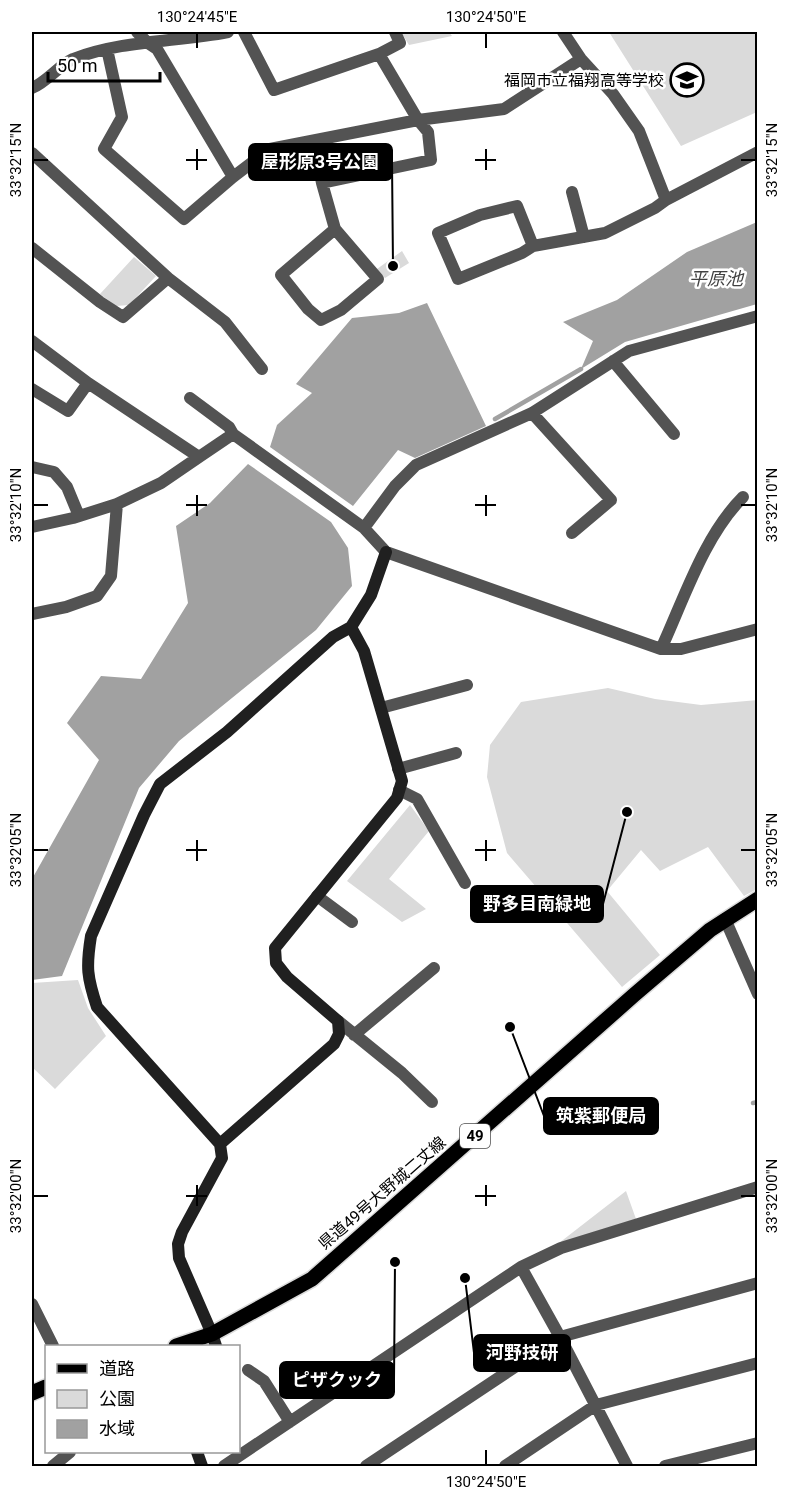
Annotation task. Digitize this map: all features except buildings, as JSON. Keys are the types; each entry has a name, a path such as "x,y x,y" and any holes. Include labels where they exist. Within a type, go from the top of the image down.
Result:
{"main road":[{"name":"県道49号大野城二丈線","path":"187,1345 214,1340 312,1279 634,995 725,919 758,899"}],"street":[{"path":"137,32 157,49 232,177"},
{"path":"32,88 40,85 71,60 107,49 228,32"},
{"path":"244,32 274,90 380,54 400,43 395,32"},
{"path":"563,32 581,59 613,94 639,131 666,200"},
{"path":"107,49 122,117 104,148 184,219 232,177 270,149 418,120 504,109 581,59"},
{"path":"322,183 431,160 428,132 418,120 380,54"},
{"path":"314,142 322,183 335,229 378,279 341,310 321,320 308,309 281,275 335,229"},
{"path":"534,246 517,206 480,215 438,233 458,279 522,254 534,246 605,233 758,152"},
{"path":"32,153 168,278 225,322 262,369"},
{"path":"572,192 584,237"},
{"path":"32,248 100,302 123,316 168,278"},
{"path":"364,528 396,486 416,465 532,413 629,351 758,316"},
{"path":"32,341 88,383 199,458"},
{"path":"613,361 674,434"},
{"path":"32,389 68,411 88,383"},
{"path":"190,398 229,427 233,434 364,528 386,552 661,649 681,649 758,629"},
{"path":"532,413 611,500 572,533"},
{"path":"32,527 117,504 161,483 233,434"},
{"path":"32,467 54,472 67,487 79,516"},
{"path":"661,649 710,540 728,512 743,497"},
{"path":"32,614 66,607 98,596 111,576 117,504"},
{"path":"214,1340 179,1258 178,1244 182,1232 222,1158 220,1144 97,1007 88,980 91,936 160,784 227,732 333,637 351,627 371,595 386,552"},
{"path":"351,627 364,651 402,781 397,798 275,948 276,963 287,977 402,1073 432,1102"},
{"path":"381,708 467,685"},
{"path":"398,769 456,753"},
{"path":"399,790 417,799 465,884"},
{"path":"317,896 352,922"},
{"path":"725,919 758,994"},
{"path":"354,1035 434,968"},
{"path":"220,1144 334,1044 339,1034 338,1021"},
{"path":"224,1467 521,1267 561,1248 758,1187"},
{"path":"521,1267 627,1467"},
{"path":"366,1467 560,1337 758,1284"},
{"path":"32,1304 52,1345"},
{"path":"505,1467 596,1405 758,1363"},
{"path":"248,1370 264,1381 290,1422"},
{"path":"665,1467 758,1443"},
{"path":"53,1467 69,1453"}],"green space":[{"path":"401,32 449,32 452,36 409,45"},
{"name":"福岡市立福翔高等学校","path":"609,32 757,32 757,112 681,146"},
{"path":"402,251 409,263 385,278 377,269"},
{"path":"134,257 156,276 129,305 116,306 100,294"},
{"path":"608,688 655,699 701,705 758,700 757,889 744,896 708,847 660,871 641,850 607,891 660,955 622,987 507,853 487,777 490,745 521,702"},
{"path":"410,805 429,831 389,879 426,909 402,922 347,881"},
{"path":"78,980 88,1008 106,1036 55,1089 32,1067 32,983"},
{"path":"626,1191 636,1219 559,1243"}],"water":[{"name":"平原池","path":"757,222 757,304 625,342 581,369 593,341 563,322 617,300 687,252"},
{"path":"427,303 486,426 415,458 398,450 353,506 270,447 277,425 312,393 296,384 352,318 399,313"},
{"path":"248,464 331,522 348,548 352,586 316,630 179,741 139,788 62,976 32,980 32,879 99,760 67,723 101,676 141,679 188,603 176,526 210,503"}],"waterway":[{"path":"495,419 581,369"},
{"path":"753,1103 758,1102"}],"place":[{"name":"福岡市立福翔高等学校","path":"687,80"},
{"name":"屋形原3号公園","path":"393,266"},
{"name":"野多目南緑地","path":"627,812"},
{"name":"筑紫郵便局","path":"510,1027"},
{"name":"ピザクック","path":"395,1262"},
{"name":"河野技研","path":"465,1278"}]}
